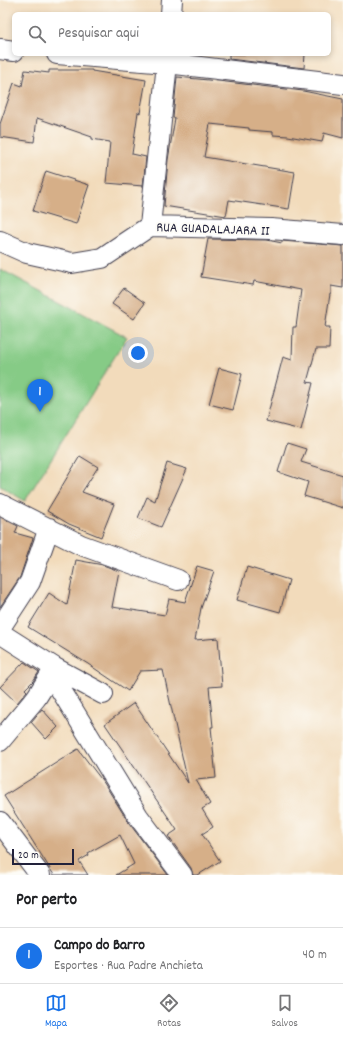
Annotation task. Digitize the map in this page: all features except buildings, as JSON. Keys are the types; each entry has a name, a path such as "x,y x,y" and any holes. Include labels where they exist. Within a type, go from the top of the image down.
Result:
{"street":[{"path":"171,12 172,0"},
{"path":"0,49 12,50"},
{"path":"112,56 167,58 343,84"},
{"path":"150,226 167,58"},
{"name":"RUA GUADALAJARA II","path":"0,242 27,253 72,263 102,258 150,226 271,229 343,235"},
{"path":"0,504 81,545 178,580"},
{"path":"0,628 30,582 49,528"},
{"path":"0,633 53,671 103,694"},
{"path":"0,741 36,698 53,671"},
{"path":"53,671 138,816 182,875"},
{"path":"0,822 40,875"}],"green space":[{"path":"0,269 127,337 25,501 0,486"}],"place":[{"name":"Campo do Barro","path":"40,412"}]}
